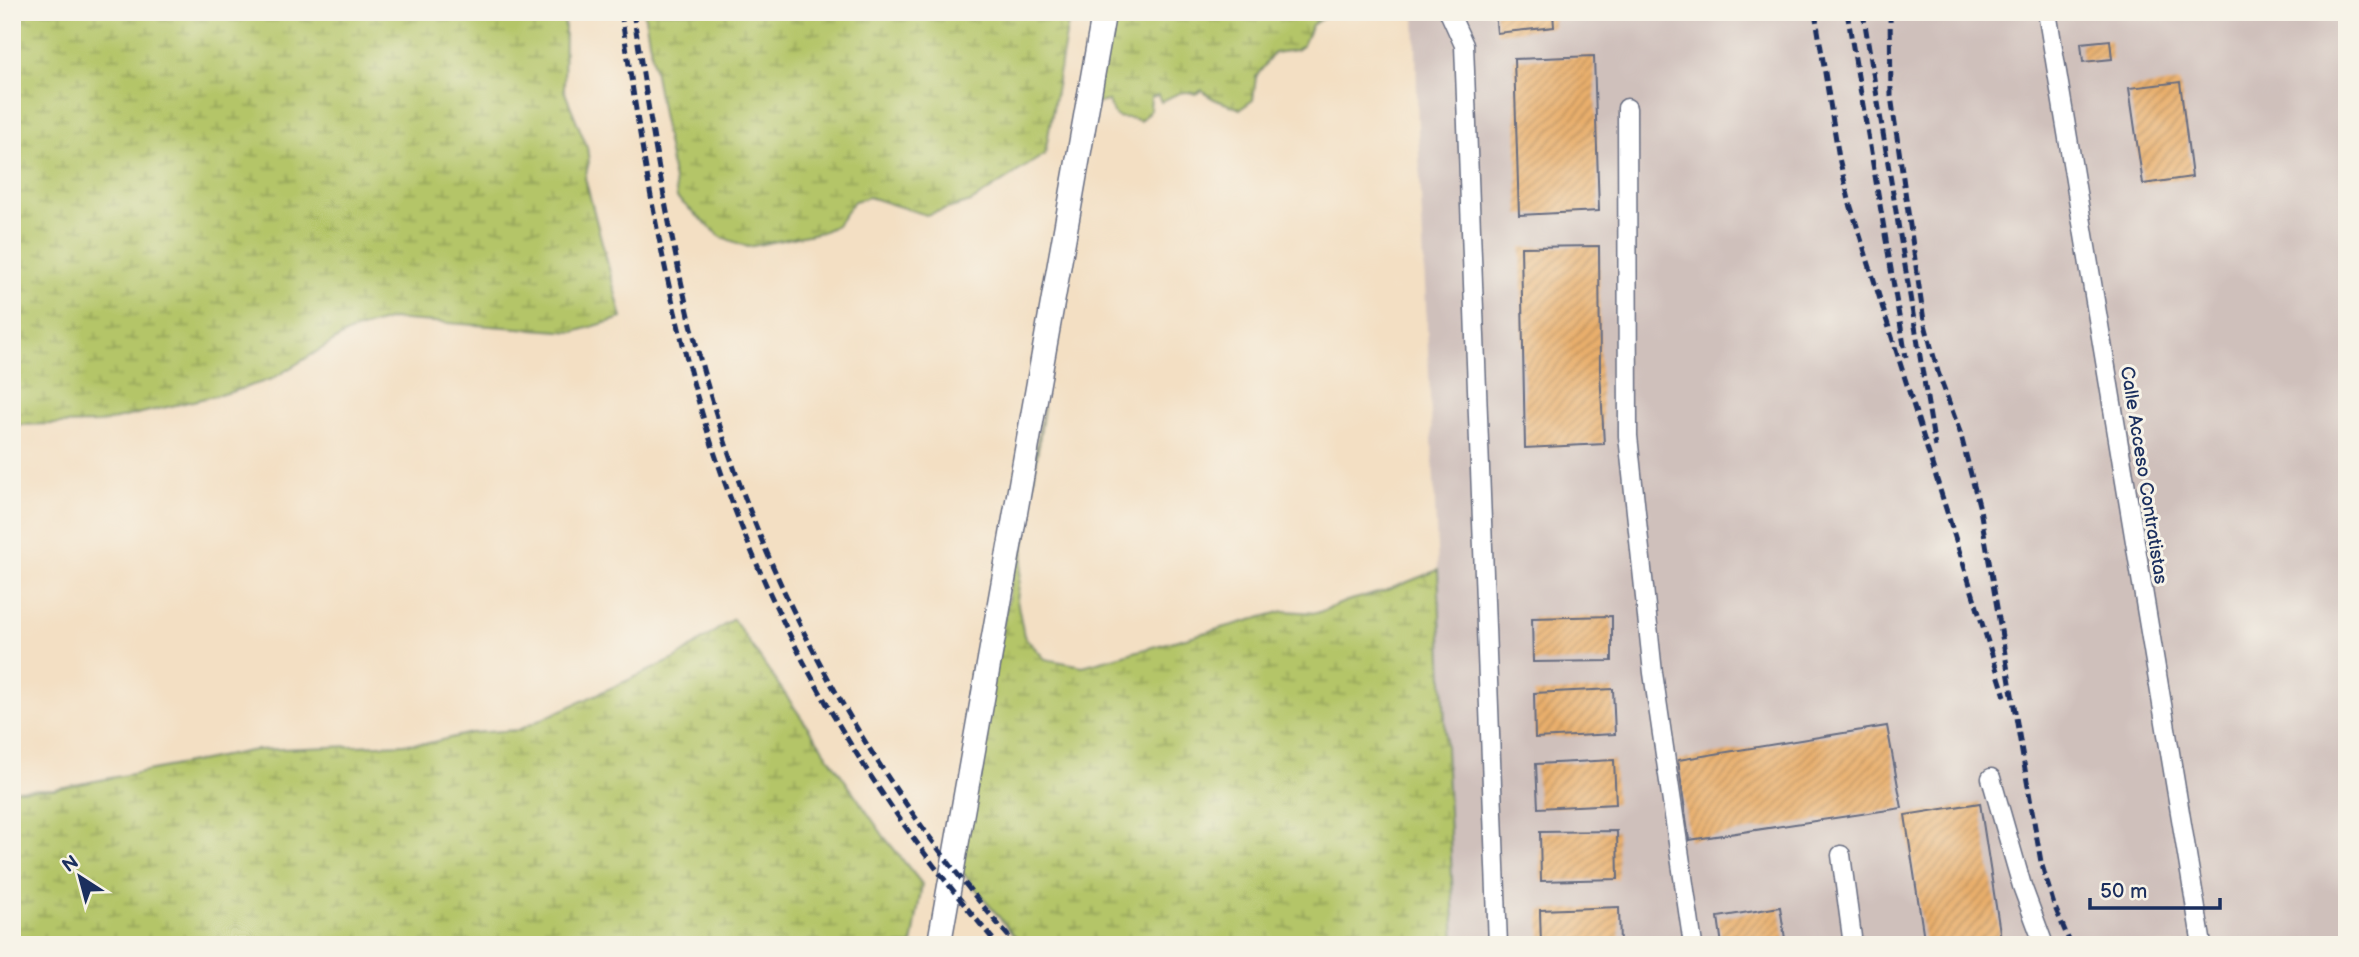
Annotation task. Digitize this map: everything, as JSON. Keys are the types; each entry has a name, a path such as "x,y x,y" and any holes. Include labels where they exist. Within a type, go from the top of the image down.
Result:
{"main road":[{"path":"939,945 1104,12"}],"street":[{"path":"1449,12 1464,46 1498,945"},
{"name":"Calle Acceso Contratistas","path":"2047,12 2202,945"},
{"path":"1627,108 1628,436 1653,673 1693,945"},
{"path":"1991,778 2022,886 2044,945"},
{"path":"1841,855 1853,945"}],"shaded area":[{"path":"1415,12 2347,12 2347,945 1455,945"}],"green space":[{"path":"12,12 563,12 564,90 587,147 589,162 585,178 622,318 574,332 391,319 349,332 272,379 231,392 99,423 12,425"},
{"path":"644,12 1070,12 1045,154 971,202 926,215 869,197 854,201 837,225 822,232 748,247 721,237 677,198"},
{"path":"1111,12 1332,12 1312,25 1303,45 1296,50 1274,53 1256,77 1253,100 1240,109 1215,99 1202,90 1196,94 1178,93 1161,102 1158,95 1151,97 1150,111 1140,121 1117,117 1108,101 1094,104"},
{"path":"1044,406 1017,600 1024,636 1045,659 1083,666 1284,611 1317,613 1438,570 1455,945 1022,945 958,867"},
{"path":"733,619 885,838 922,884 912,945 12,945 12,790 54,789 255,750 429,743 471,733 518,730 675,659"}],"building":[{"path":"1495,12 1553,12 1554,27 1497,33"},
{"path":"2110,40 2112,59 2083,62 2081,43"},
{"path":"1594,56 1599,211 1519,215 1514,59"},
{"path":"2180,82 2192,177 2143,184 2129,88"},
{"path":"1599,246 1600,370 1604,444 1525,448 1521,247"},
{"path":"1612,616 1612,661 1533,662 1532,618"},
{"path":"1613,689 1615,734 1535,738 1534,693"},
{"path":"1887,726 1902,808 1689,840 1678,760"},
{"path":"1614,760 1616,804 1538,808 1536,764"},
{"path":"1980,803 2002,945 1925,945 1905,815"},
{"path":"1617,831 1618,879 1541,881 1540,832"},
{"path":"1619,907 1620,945 1541,945 1540,910"},
{"path":"1780,907 1786,945 1722,945 1718,917"}],"railway":[{"path":"621,12 650,193 668,282 690,371 714,451 742,528 774,603 811,676 852,746 896,814 998,945"},
{"path":"633,12 659,169 691,324 715,411 744,495 777,576 815,654 858,730 958,875 1016,945"},
{"path":"1815,12 1839,158 1850,204 2005,696"},
{"path":"1847,12 1906,357"},
{"path":"1863,12 1935,447"},
{"path":"1890,12 1891,96 1924,321 1938,372 1960,432 1980,509 2041,862 2054,905 2071,945"}]}
